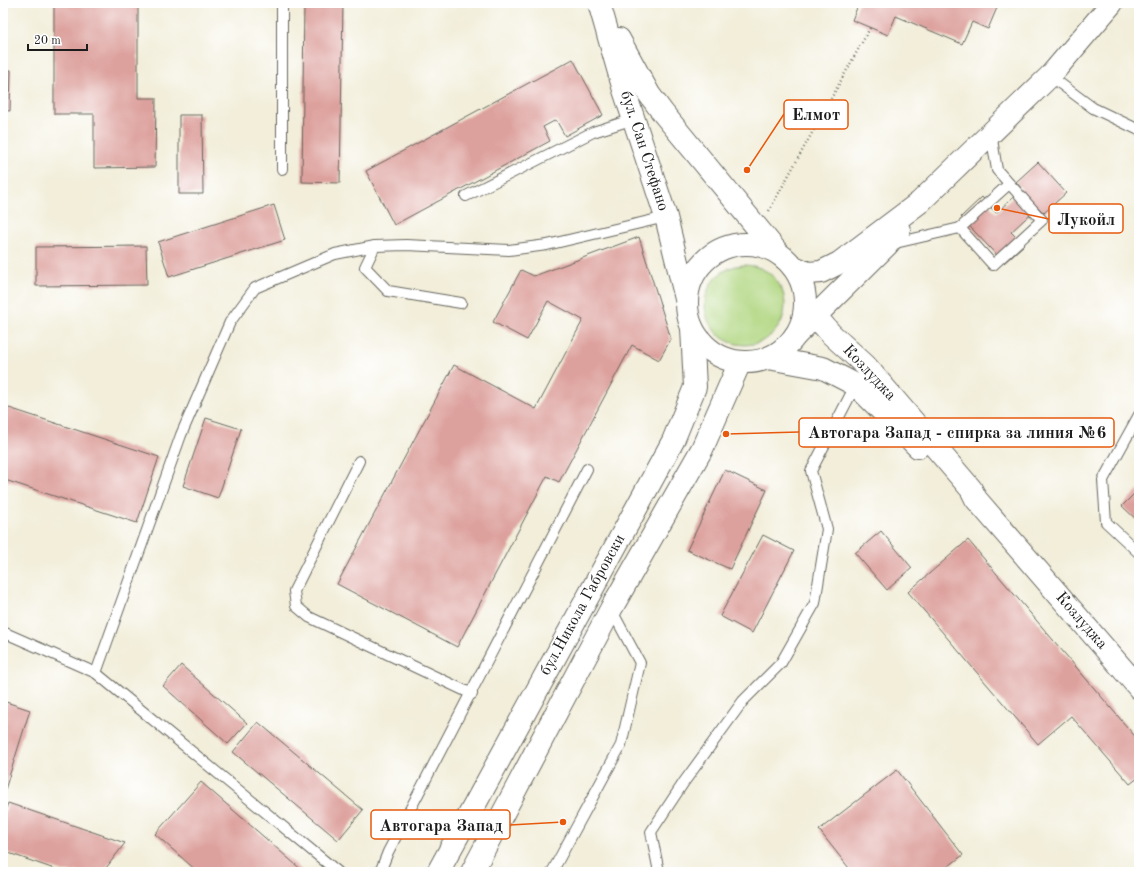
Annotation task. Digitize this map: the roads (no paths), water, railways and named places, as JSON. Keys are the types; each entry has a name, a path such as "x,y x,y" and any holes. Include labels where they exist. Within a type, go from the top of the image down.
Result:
{"street":[{"name":"бул. Сан Стефано","path":"599,3 634,119 666,217 687,300"},
{"name":"бул. Сан Стефано","path":"599,3 649,94 663,114 785,260"},
{"path":"920,202 887,245 805,316 795,336 783,349 768,358 754,362 740,362 724,358 708,349 699,340 692,328 688,314 687,300 689,286 696,272 706,260 718,251 734,246 750,244 765,247 808,273 821,272 839,264 920,202 1050,76 1112,3"},
{"path":"785,260 801,281 811,310"},
{"name":"Козлуджа","path":"811,310 831,334 866,365 971,489 976,499 1139,688"},
{"name":"бул.Никола Габровски","path":"438,872 673,441 695,387 692,328"},
{"name":"Козлуджа","path":"768,358 823,368 856,385 966,493 976,499"},
{"name":"бул.Никола Габровски","path":"472,872 611,609 702,449 740,362"}],"lane":[{"path":"282,3 282,169"},
{"path":"1050,76 1093,108 1139,130"},
{"path":"466,196 593,132 634,119"},
{"path":"960,228 993,264 1042,220 997,170 991,132"},
{"path":"887,245 960,228 1008,184"},
{"path":"96,673 181,435 230,322 255,288 335,254 375,246 406,245 509,250 547,245 666,217"},
{"path":"375,246 365,267 388,291 461,303"},
{"path":"659,872 651,832 684,782 743,701 781,663 815,603 826,529 811,471 866,365"},
{"path":"1139,415 1103,480 1106,522 1139,553"},
{"path":"359,461 294,591 296,606 309,617 472,694"},
{"path":"380,872 388,852 472,694 587,469"},
{"path":"552,872 621,744 640,663 611,609"},
{"path":"3,632 96,673 338,872"}],"place":[{"name":"Елмот","path":"747,170"},
{"name":"Лукойл","path":"997,208"},
{"name":"Автогара Запад - спирка за линия №6","path":"726,434"},
{"name":"Автогара Запад","path":"563,822"}]}
